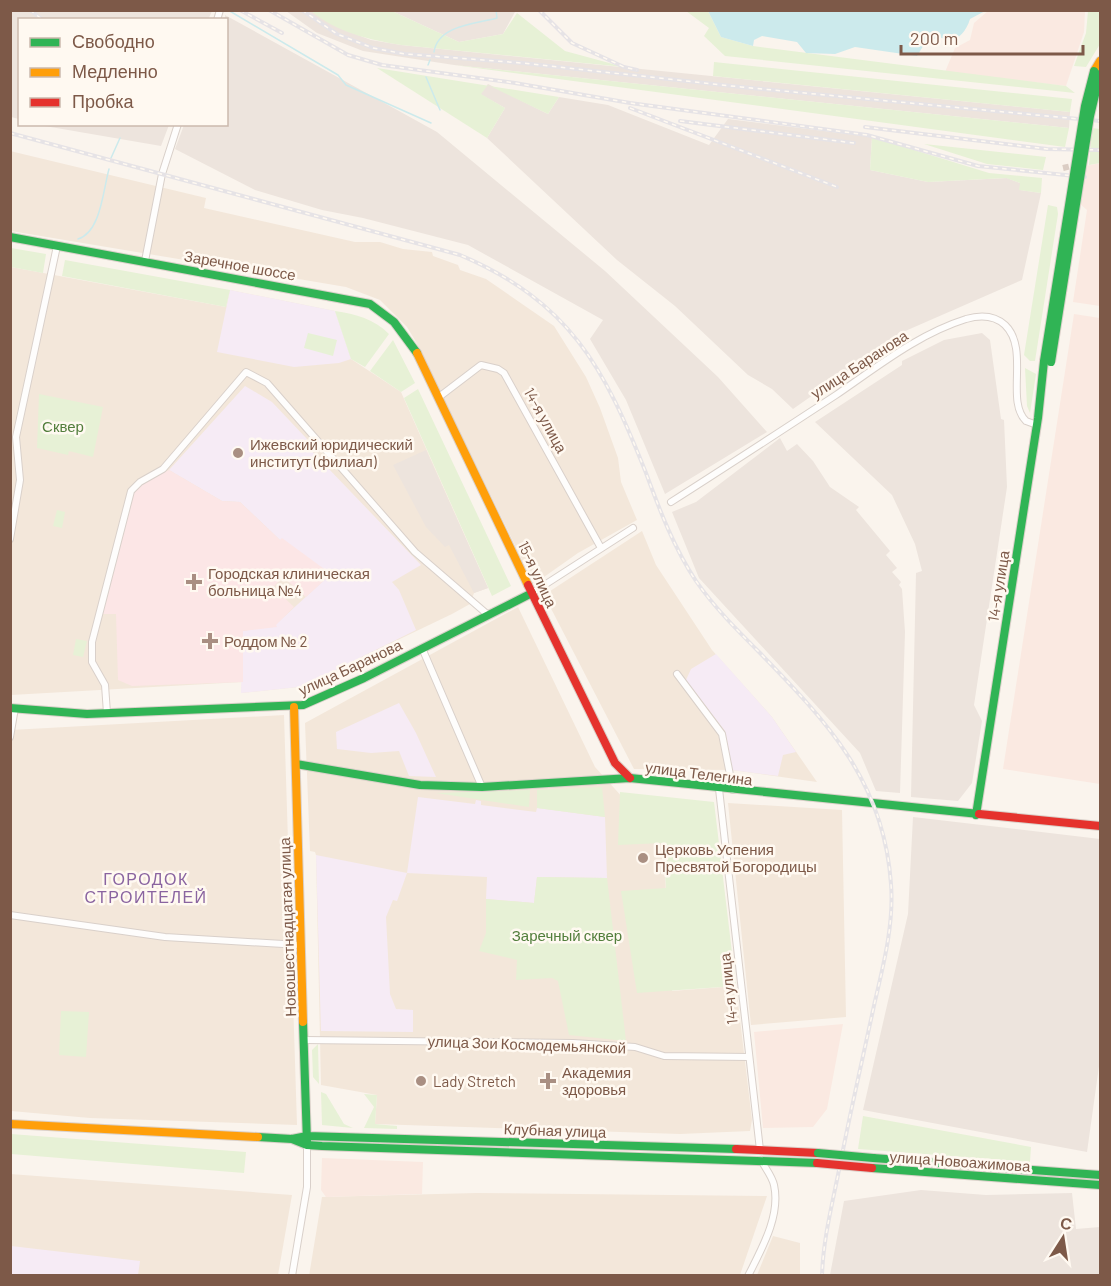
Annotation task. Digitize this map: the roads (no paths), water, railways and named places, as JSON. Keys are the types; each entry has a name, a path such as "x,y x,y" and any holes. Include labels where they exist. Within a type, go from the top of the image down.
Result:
{"main road":[{"path":"1097,72 1101,61"},
{"name":"14-я улица","path":"976,814 1048,362 1085,106 1097,72"},
{"name":"Заречное шоссе","path":"10,237 370,304 395,320 413,346 429,377"},
{"name":"15-я улица","path":"429,377 615,763 630,778"},
{"name":"улица Баранова","path":"13,708 59,713 107,713 294,707 313,702 532,593"},
{"name":"Новошестнадцатая улица","path":"294,707 307,1141"},
{"name":"улица Телегина","path":"296,764 420,785 482,786 630,778 733,791 1101,826"},
{"name":"Клубная улица","path":"10,1124 307,1141 817,1164"},
{"name":"Клубная улица","path":"307,1141 760,1149 818,1154"},
{"path":"760,1149 760,1160"},
{"name":"улица Новоажимова","path":"818,1154 1101,1175"},
{"name":"улица Новоажимова","path":"817,1164 1101,1185"}],"street":[{"path":"145,261 162,174 177,126"},
{"path":"10,539 20,480 16,437 57,246"},
{"name":"улица Баранова","path":"671,502 778,434 913,343 968,319 989,317 1004,325 1010,332 1017,357 1019,408 1023,418 1038,421"},
{"name":"14-я улица","path":"439,397 481,365 498,369 504,373 601,548"},
{"path":"107,713 105,685 92,662 92,642 131,491 140,482 163,469 246,372 267,383 415,552 488,614"},
{"name":"улица Баранова","path":"532,593 633,528"},
{"path":"422,648 482,786"},
{"path":"678,674 722,734 733,791"},
{"path":"10,737 13,708"},
{"name":"14-я улица","path":"719,789 760,1149"},
{"path":"10,915 165,937 300,945"},
{"name":"улица Зои Космодемьянской","path":"303,1040 573,1043 635,1047 664,1056 749,1057"},
{"path":"292,1275 307,1187 307,1141"},
{"path":"748,1275 766,1241 775,1200 774,1186 760,1160"}],"water":[{"path":"708,11 985,11 970,19 959,37 945,39 939,37 925,43 917,56 855,47 835,54 806,53 797,42 762,36 754,40 753,46 721,37"}],"waterway":[{"path":"228,10 338,75 346,85 431,123"},
{"path":"434,52 437,43 450,31 497,18 496,10"},
{"path":"428,65 430,60"},
{"path":"426,77 440,110"},
{"path":"111,158 120,138"},
{"path":"78,239 86,235 96,219 109,169"}],"tunnel":[{"path":"1063,168 1088,162"}],"railway":[{"path":"30,10 40,18"},
{"path":"240,10 282,33"},
{"path":"269,10 348,55 382,65 515,83 630,103 867,135 978,166 1085,177"},
{"path":"302,10 337,34 373,48 405,54 522,63 741,87 1100,121"},
{"path":"539,10 572,43 624,67 637,70"},
{"path":"630,108 837,187"},
{"path":"680,121 854,143"},
{"path":"865,127 1047,149 1100,150"},
{"path":"10,133 460,255 498,274 530,294 556,317 598,370 615,401 668,529 688,568 718,609 829,729 864,784 877,814 886,847 892,899 888,943 831,1209 822,1276"}],"place":[{"name":"Ижевский юридический институт (филиал)","path":"238,453"},
{"name":"Городская клиническая больница №4","path":"194,582"},
{"name":"Роддом № 2","path":"210,641"},
{"name":"Церковь Успения Пресвятой Богородицы","path":"643,858"},
{"name":"Lady Stretch","path":"421,1081"},
{"name":"Академия здоровья","path":"548,1081"}],"district":[{"name":"ГОРОДОК СТРОИТЕЛЕЙ","path":"146,887"}],"park label":[{"name":"Сквер","path":"63,426"},
{"name":"Заречный сквер","path":"567,935"}]}
